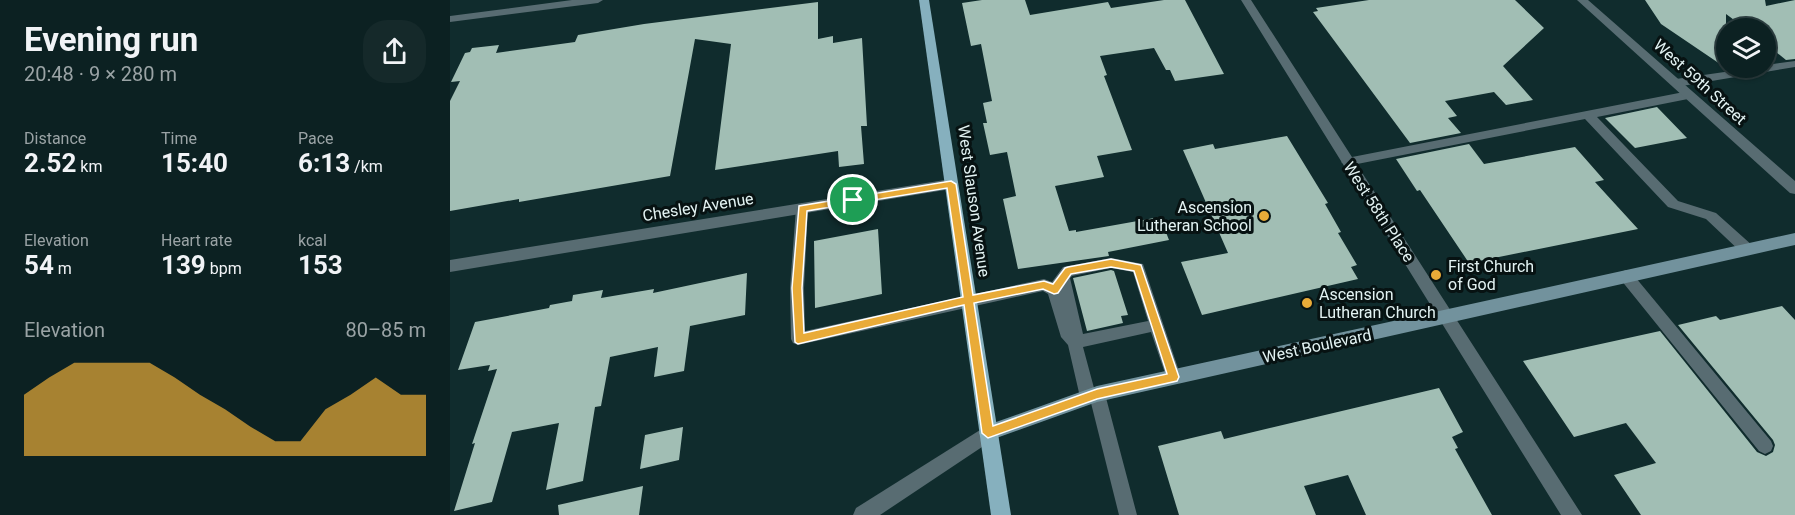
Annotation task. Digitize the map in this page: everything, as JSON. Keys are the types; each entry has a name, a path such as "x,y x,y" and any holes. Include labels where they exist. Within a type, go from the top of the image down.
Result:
{"main road":[{"name":"West Slauson Avenue","path":"924,0 1001,515"},
{"name":"West Boulevard","path":"988,433 1093,396 1795,239"}],"street":[{"path":"450,19 598,0"},
{"name":"West 58th Place","path":"1246,0 1572,515"},
{"name":"West 59th Street","path":"1582,0 1795,189"},
{"name":"Chesley Avenue","path":"450,266 951,184"},
{"name":"West Boulevard","path":"863,515 988,433"}],"lane":[{"path":"1676,83 1795,64"},
{"path":"1347,162 1689,95"},
{"path":"1588,116 1673,204 1711,216 1748,250"},
{"path":"802,208 797,288 798,339 969,300 1059,284"},
{"path":"1128,515 1093,396 1071,340 1059,284 1068,271 1111,263 1138,268 1173,377"},
{"path":"1626,276 1765,446"},
{"path":"1071,340 1156,325"}],"building":[{"path":"982,0 1025,0 1030,15 1108,2 1111,8 1164,0 1185,0 1224,74 1175,81 1154,48 1100,56 1107,75 1104,76 1132,150 1097,156 1104,177 1055,186 1069,231 1076,230 1076,232 1160,217 1169,240 1108,252 1109,256 1018,269 1003,199 1016,196 1007,152 990,155 983,123 987,123 983,103 992,101 981,44 971,46 962,3"},
{"path":"1369,0 1515,0 1544,28 1503,66 1533,100 1506,105 1494,92 1445,101 1457,116 1448,118 1461,133 1410,143 1313,12 1318,11 1316,8"},
{"path":"1645,0 1765,0 1766,6 1795,0 1795,59 1786,60 1776,52 1776,18 1731,18 1726,14 1726,18 1716,18 1716,61 1661,24"},
{"path":"818,2 818,39 833,36 833,43 862,38 867,126 861,126 864,164 839,167 838,151 715,170 731,44 695,39 670,176 519,202 519,199 450,211 450,101 460,81 451,82 465,53 470,52 472,48 499,45 496,53 575,42 578,35 644,24"},
{"path":"1657,107 1687,138 1635,148 1605,118"},
{"path":"1287,136 1328,203 1325,204 1341,232 1338,233 1357,265 1351,267 1358,279 1202,315 1181,262 1228,253 1183,150 1213,144 1215,149"},
{"path":"1469,144 1484,164 1575,147 1604,180 1595,182 1638,229 1469,263 1420,190 1417,191 1396,159"},
{"path":"878,229 882,294 815,308 814,241"},
{"path":"1114,271 1128,315 1121,316 1123,323 1087,331 1073,278"},
{"path":"747,273 745,315 690,326 684,371 654,377 658,347 610,357 601,406 595,407 583,481 546,490 559,423 512,432 492,502 454,511 475,443 472,444 497,369 488,371 490,365 458,370 475,322 549,308 550,305 572,301 573,295 603,290 601,298 654,289 653,293"},
{"path":"1782,306 1795,320 1795,515 1641,515 1614,475 1656,463 1626,423 1574,437 1523,361 1660,331 1757,452 1766,456 1773,452 1775,445 1773,440 1678,325 1716,316 1720,320"},
{"path":"1439,388 1463,432 1452,437 1458,448 1455,449 1492,515 1366,515 1348,475 1304,486 1316,515 1179,515 1158,446 1221,431 1224,439"},
{"path":"683,427 679,460 640,469 645,435"},
{"path":"643,486 639,515 559,515 558,505"}],"place":[{"name":"Ascension Lutheran School","path":"1264,216"},
{"name":"First Church of God","path":"1436,275"},
{"name":"Ascension Lutheran Church","path":"1307,303"}],"route":[{"path":"853,200 802,208 797,288 798,339 969,300 1044,285 1054,290 1068,271 1111,263 1138,268 1173,377 1097,394 988,433 969,300 951,184 853,200"}]}
